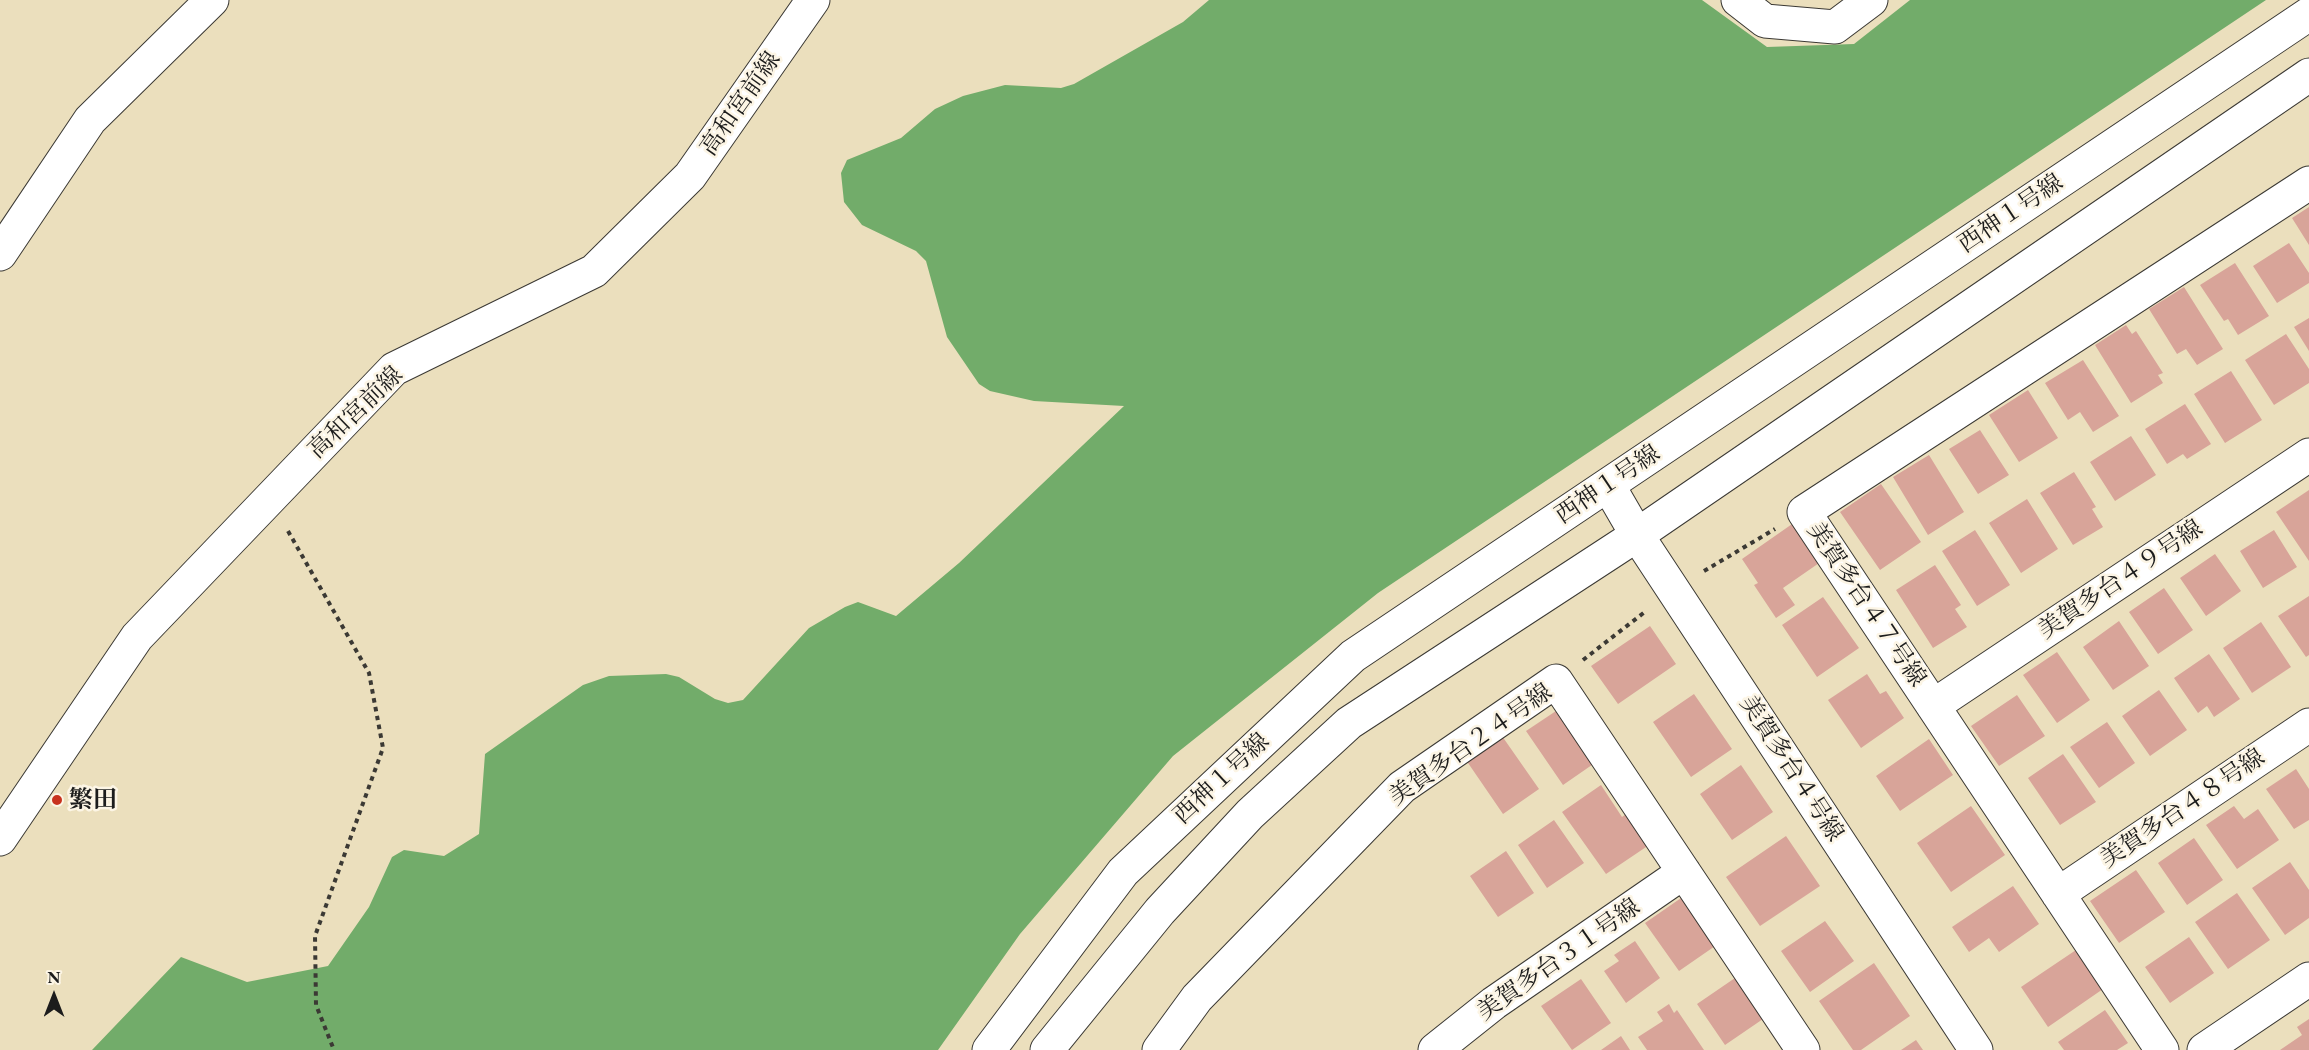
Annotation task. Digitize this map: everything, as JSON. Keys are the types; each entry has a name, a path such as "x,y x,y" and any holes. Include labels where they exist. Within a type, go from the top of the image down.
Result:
{"street":[{"path":"0,254 90,120 212,0"},
{"name":"高和宮前線","path":"0,839 137,637 394,369 594,271 690,176 813,0"},
{"path":"1738,0 1765,21 1834,27 1871,0"},
{"name":"西神１号線","path":"989,1050 1123,872 1353,656 2309,14"},
{"name":"西神１号線","path":"1047,1050 1160,910 1250,814 1349,723 1637,535 2309,75"},
{"name":"美賀多台４７号線","path":"2162,1050 1803,512 2309,183"},
{"name":"美賀多台４９号線","path":"1933,706 2309,455"},
{"name":"美賀多台４号線","path":"1608,486 1637,535 1976,1050"},
{"name":"美賀多台２４号線","path":"1159,1050 1197,998 1402,787 1556,681 1803,1050"},
{"name":"美賀多台４８号線","path":"2058,894 2309,725"},
{"name":"美賀多台３１号線","path":"1435,1050 1494,1003 1684,872"},
{"path":"2204,1050 2309,979"}],"path":[{"path":"269,499 369,673 383,748 315,936 316,1005 334,1050"},
{"path":"1556,681 1673,590 1803,512"}],"green space":[{"path":"1209,0 1702,0 1767,47 1854,44 1910,0 2266,0 1378,593 1173,756 1020,934 938,1050 92,1050 181,957 247,982 328,966 369,907 392,857 404,850 444,856 479,834 485,754 583,685 609,676 666,674 679,677 715,699 728,703 743,700 809,628 858,602 896,616 959,563 1124,406 1034,401 990,391 979,384 947,337 926,261 916,251 862,225 844,202 841,173 847,160 901,138 935,109 963,96 1005,85 1061,88 1074,84 1183,22"}],"building":[{"path":"2309,207 2309,245 2292,218"},
{"path":"2289,243 2309,273 2309,283 2277,303 2253,266"},
{"path":"2235,263 2269,316 2238,335 2228,319 2224,321 2200,285"},
{"path":"2184,287 2223,349 2197,365 2186,349 2177,354 2149,309"},
{"path":"2309,318 2309,351 2294,327"},
{"path":"2126,325 2132,334 2136,331 2163,373 2158,375 2163,383 2131,403 2095,345"},
{"path":"2286,334 2309,369 2309,383 2274,405 2245,360"},
{"path":"2083,360 2119,416 2093,432 2080,412 2068,420 2045,383"},
{"path":"2231,371 2262,420 2225,443 2194,394"},
{"path":"2028,390 2058,438 2019,462 1989,415"},
{"path":"2185,404 2211,444 2187,459 2183,454 2167,464 2145,429"},
{"path":"1980,430 2009,475 1978,494 1949,449"},
{"path":"2131,436 2156,475 2115,501 2090,462"},
{"path":"1929,455 1964,512 1928,535 1893,477"},
{"path":"2074,472 2096,507 2092,509 2103,527 2073,545 2040,493"},
{"path":"1881,484 1921,542 1880,570 1840,512"},
{"path":"2309,490 2309,561 2276,512"},
{"path":"2027,499 2058,549 2021,573 1989,523"},
{"path":"1795,522 1822,561 1783,588 1795,605 1776,618 1754,585 1758,583 1742,559"},
{"path":"1975,530 2010,585 1977,606 1942,551"},
{"path":"2274,530 2297,567 2263,588 2240,551"},
{"path":"2215,554 2241,591 2206,616 2180,578"},
{"path":"1935,565 1961,605 1955,609 1967,627 1933,648 1896,590"},
{"path":"2164,588 2193,630 2158,654 2129,612"},
{"path":"2309,596 2309,655 2306,657 2278,616"},
{"path":"1823,597 1859,648 1817,677 1782,625"},
{"path":"2119,621 2149,666 2113,690 2083,647"},
{"path":"2261,622 2291,667 2252,693 2223,648"},
{"path":"1650,626 1676,664 1618,704 1591,666"},
{"path":"2057,652 2090,700 2057,723 2023,675"},
{"path":"2209,654 2240,699 2214,717 2207,706 2198,713 2174,678"},
{"path":"1867,674 1880,694 1886,691 1904,718 1861,748 1828,700"},
{"path":"2159,690 2187,730 2150,756 2122,716"},
{"path":"1694,694 1732,749 1691,777 1653,722"},
{"path":"2017,695 2045,736 1999,766 1971,726"},
{"path":"1565,705 1602,758 1563,785 1526,731"},
{"path":"2107,722 2135,763 2099,788 2070,747"},
{"path":"1502,736 1539,789 1503,814 1466,760"},
{"path":"1929,739 1953,775 1900,811 1876,776"},
{"path":"2063,754 2096,802 2060,825 2028,778"},
{"path":"1741,765 1773,812 1732,840 1700,794"},
{"path":"2296,769 2309,789 2309,820 2294,829 2266,789"},
{"path":"1601,785 1622,817 1633,809 1655,841 1606,874 1562,812"},
{"path":"1971,806 2005,855 1951,892 1917,843"},
{"path":"2234,806 2244,819 2258,809 2279,840 2237,869 2206,825"},
{"path":"1554,820 1584,863 1547,888 1518,845"},
{"path":"1786,836 1820,886 1760,926 1726,877"},
{"path":"2194,838 2223,880 2187,905 2158,863"},
{"path":"1506,851 1534,893 1498,917 1470,876"},
{"path":"2290,862 2309,890 2309,918 2285,935 2252,888"},
{"path":"2136,870 2165,912 2119,943 2090,901"},
{"path":"2013,886 2039,924 1999,952 1989,938 1969,952 1952,927"},
{"path":"2237,893 2270,940 2228,969 2195,922"},
{"path":"1684,896 1718,944 1679,971 1645,923"},
{"path":"1825,921 1854,961 1810,992 1781,951"},
{"path":"2189,937 2214,973 2170,1003 2145,967"},
{"path":"1635,941 1660,978 1626,1003 1604,971 1619,961 1614,955"},
{"path":"2076,950 2103,989 2048,1027 2021,987"},
{"path":"1874,963 1910,1016 1861,1050 1853,1050 1819,1001"},
{"path":"1735,978 1763,1019 1725,1045 1697,1004"},
{"path":"1581,979 1611,1023 1572,1050 1541,1006"},
{"path":"1669,1004 1674,1013 1677,1010 1704,1050 1647,1050 1638,1037 1663,1021 1657,1012"},
{"path":"2105,1010 2128,1043 2117,1050 2064,1050 2058,1042"},
{"path":"2309,1019 2309,1050 2280,1050 2302,1035 2297,1027"},
{"path":"1621,1036 1630,1050 1601,1050"},
{"path":"1916,1040 1923,1050 1901,1050"}],"place":[{"name":"繁田","path":"57,800"}]}
